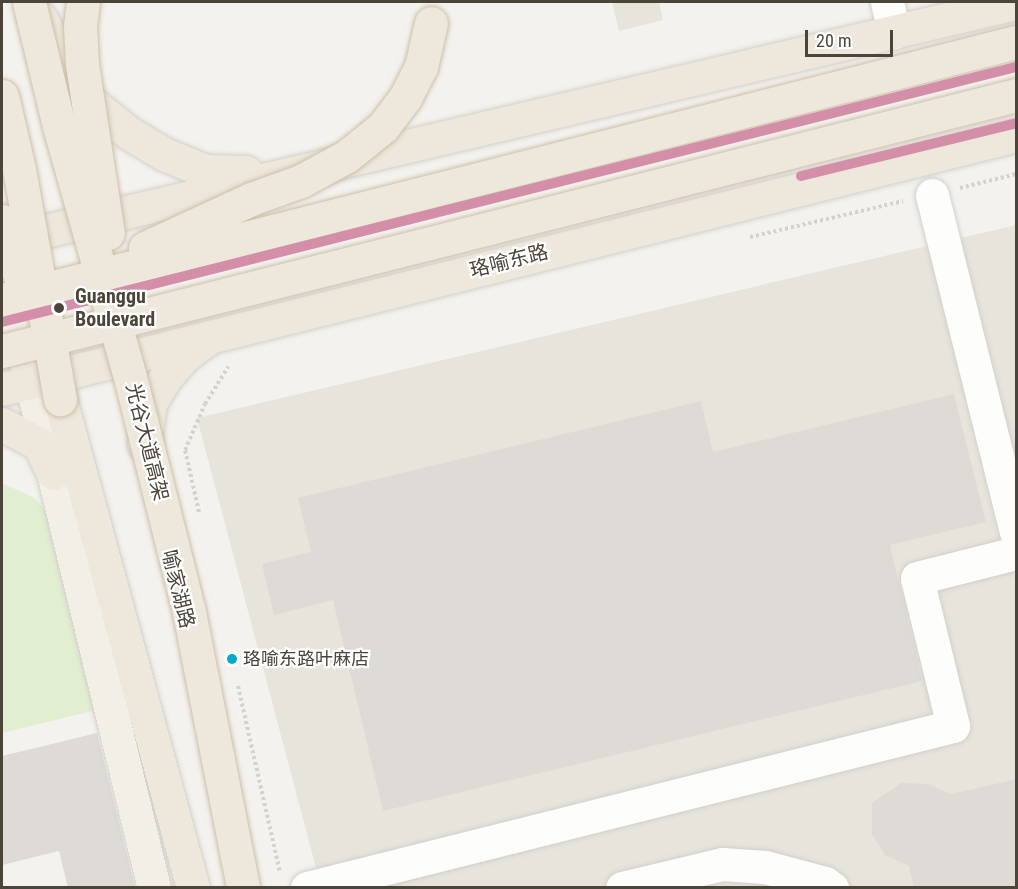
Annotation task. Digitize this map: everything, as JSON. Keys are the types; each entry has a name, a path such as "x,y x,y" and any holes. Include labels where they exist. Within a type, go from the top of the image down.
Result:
{"highway":[{"path":"83,2 80,26 82,64 126,368"},
{"path":"8,309 251,199 301,181 347,156 383,127 405,98 421,67 430,23 430,2"},
{"path":"2,241 290,172 890,17 1017,3"},
{"path":"36,7 80,93 129,132 164,154 205,171 290,172"},
{"name":"光谷大道高架","path":"36,7 59,126 126,368 189,612 243,888"},
{"path":"2,285 70,282 1017,42"},
{"path":"2,351 1017,95"},
{"path":"2,96 19,169 60,399"},
{"name":"珞喻东路","path":"16,386 126,368 215,334 1017,135"},
{"path":"2,221 60,399 193,888"},
{"path":"143,449 150,403 165,378 184,356 215,334"},
{"path":"2,424 39,444 53,473"}],"main road":[{"name":"喻家湖路","path":"36,7 87,220 126,368 143,449 280,884"},
{"path":"2,261 16,386 53,473 154,888"}],"street":[{"path":"932,195 1017,533"},
{"path":"280,884 953,726 917,578 1017,553"},
{"path":"622,888 722,864 765,867 825,882 832,888"}],"path":[{"path":"746,238 1017,174"},
{"path":"201,519 185,450 205,404 225,368 236,364"},
{"path":"237,682 280,884"}],"shaded area":[{"path":"612,2 659,2 663,20 619,31"},
{"path":"1016,225 1016,887 321,887 197,418"}],"green space":[{"path":"2,483 35,498 73,546 113,706 2,733"}],"building":[{"path":"954,394 986,522 890,545 922,681 383,811 333,600 274,615 262,564 311,552 298,498 701,401 713,452"},
{"path":"97,733 135,888 68,888 59,851 2,865 2,756"},
{"path":"1017,779 1017,888 914,888 909,866 885,855 872,834 872,803 901,783 928,784 951,794"}],"transit line":[{"path":"2,322 1016,67"},
{"path":"801,176 1016,123"}],"place":[{"name":"Guanggu Boulevard","path":"59,308"},
{"name":"珞喻东路叶麻店","path":"232,659"}]}
